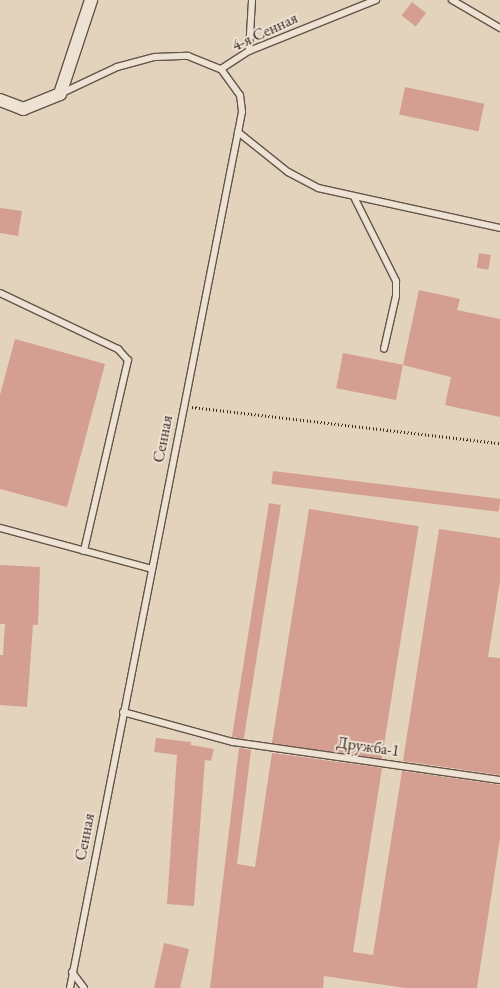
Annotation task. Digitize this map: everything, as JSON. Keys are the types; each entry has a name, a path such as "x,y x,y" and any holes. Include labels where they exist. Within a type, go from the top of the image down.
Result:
{"street":[{"path":"0,100 23,109 51,100 60,94 91,0"}],"lane":[{"path":"249,51 252,0"},
{"name":"4-я Сенная","path":"222,69 249,51 376,0"},
{"path":"452,0 500,28"},
{"path":"60,94 117,67 155,57 188,56 222,69"},
{"name":"Сенная","path":"70,988 238,132 240,96 222,69"},
{"path":"238,132 303,182 354,197 500,228"},
{"path":"354,197 396,281 396,296 384,349"},
{"path":"0,294 118,349 128,360 84,550"},
{"path":"0,528 152,569"},
{"name":"Дружба-1","path":"123,712 233,742 500,780"},
{"path":"72,972 84,988"}],"path":[{"path":"184,406 500,443"}],"building":[{"path":"412,2 426,13 416,26 402,15"},
{"path":"405,87 484,104 478,131 399,114"},
{"path":"0,208 22,211 18,236 0,233"},
{"path":"479,253 491,255 489,270 477,268"},
{"path":"419,290 460,299 457,310 500,319 500,417 445,405 451,377 403,365"},
{"path":"15,339 105,364 67,507 0,489 0,395"},
{"path":"343,353 403,365 396,400 336,388"},
{"path":"273,471 500,499 499,512 271,484"},
{"path":"269,503 281,505 244,739 232,737"},
{"path":"309,509 419,526 382,760 272,743"},
{"path":"439,529 500,538 500,581 488,657 500,658 500,775 403,761"},
{"path":"0,565 40,567 38,625 33,625 27,707 0,705 0,655 3,655 5,624 0,624"},
{"path":"156,738 191,742 191,745 214,749 211,761 205,760 194,906 167,904 177,755 154,752"},
{"path":"239,748 251,750 237,864 255,867 272,753 382,768 353,952 373,955 402,771 500,785 500,838 477,988 405,988 324,976 323,988 210,988"},
{"path":"164,943 189,949 180,988 154,988"}]}
